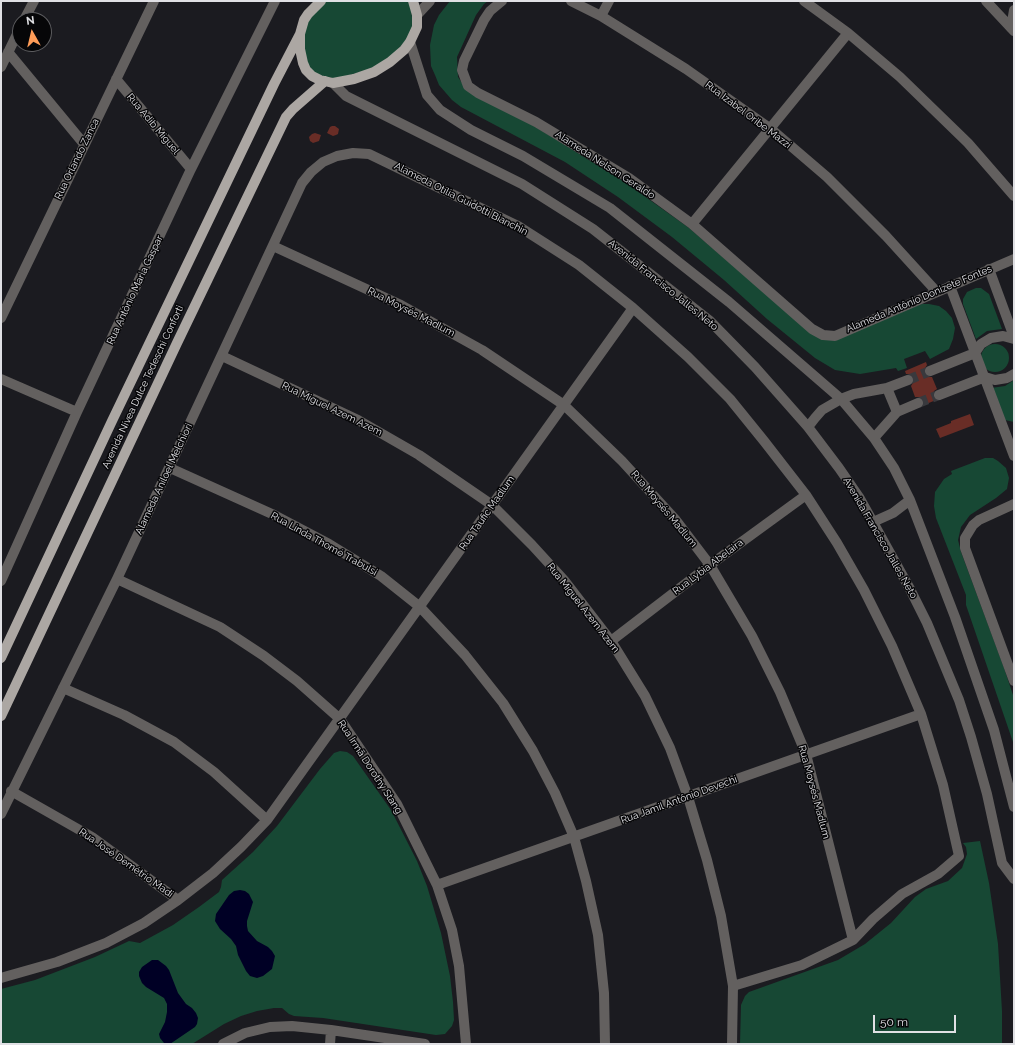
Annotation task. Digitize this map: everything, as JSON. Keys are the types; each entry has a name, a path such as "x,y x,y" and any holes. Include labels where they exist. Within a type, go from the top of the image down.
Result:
{"main road":[{"name":"Avenida Nívea Dulce Tedeschi Conforti","path":"1,658 112,421 274,84 300,34 301,27 308,14 321,1"},
{"path":"300,34 300,49 303,63 306,70 312,76 329,82 354,80 374,72 390,62 410,42 417,27 417,15 413,1"},
{"name":"Avenida Nívea Dulce Tedeschi Conforti","path":"1,716 5,699 286,117 292,109 329,82"}],"street":[{"path":"28,12 34,1"},
{"name":"Rua Orlando Zanca","path":"1,318 154,1"},
{"name":"Rua Antônio Maria Gaspar","path":"1,581 3,572 191,169 275,1"},
{"path":"417,15 430,1"},
{"name":"Alameda Nelson Geraldo","path":"502,1 490,11 484,20 464,61 462,70 468,86 478,93 536,122 629,178 692,224 812,329 823,336"},
{"name":"Rua Izabel Oribe Mazzi","path":"571,1 601,16 686,69 771,129 826,177 886,236 936,291"},
{"path":"601,16 609,1"},
{"path":"804,1 848,33 900,77 968,143 1014,196"},
{"path":"986,1 1013,29"},
{"path":"1013,29 1014,10"},
{"path":"692,224 848,33"},
{"path":"410,42 427,94 440,110 471,130 523,156 610,208 730,302 841,399 874,438 894,468 910,500 955,617 996,737 1014,807"},
{"path":"1,67 12,44"},
{"path":"8,52 84,144"},
{"name":"Rua Adib Miguel","path":"116,79 191,169"},
{"name":"Avenida Francisco Jalles Neto","path":"329,82 346,96 522,184 593,229 710,321 755,366 808,427 843,473 859,497 928,623 959,700 971,737 987,794 1002,863 1013,877"},
{"name":"Alameda Otília Guidotti Bianchin","path":"337,156 353,153 369,154 518,226 579,265 633,308 688,357 730,399 806,494 864,590 892,646 921,714 943,785 959,856 938,874 902,894 873,919 853,940"},
{"name":"Alameda Aniloel Melchiori","path":"1,814 170,468 302,183 311,172 323,162 337,156"},
{"name":"Rua Moysés Madlum","path":"273,246 401,305 482,350 564,405 622,460 675,519 710,565 756,643 780,692 806,754 853,940"},
{"name":"Alameda Antônio Donizete Fontes","path":"823,336 835,336 1014,258"},
{"path":"989,269 1014,338"},
{"path":"950,286 1014,456"},
{"name":"Rua Taufic Madlum","path":"1,978 57,962 106,943 144,923 178,900 230,858 267,820 633,308"},
{"path":"930,371 975,353 981,344 991,338 1003,336 1014,338"},
{"name":"Rua Miguel Azem Azem","path":"222,356 358,420 419,455 492,505 564,580 611,641 645,696 670,748 688,797 707,860 722,916 733,986 732,1044"},
{"path":"939,395 985,377 995,380 1006,378 1014,374"},
{"path":"1,379 77,412"},
{"path":"808,427 822,410 841,399 854,394 887,388 908,380"},
{"path":"887,388 897,412"},
{"path":"874,438 897,412 918,403"},
{"name":"Rua Linda Thomé Trabulsi","path":"170,468 272,514 329,544 381,576 420,607 465,655 502,703 533,751 555,793 574,837 598,935 604,993 605,1044"},
{"name":"Rua Lybia Abelaira","path":"611,641 806,494"},
{"path":"873,522 893,513 910,500"},
{"path":"1014,504 979,520 973,525 965,538 965,548 1014,681"},
{"name":"Rua Irmã Dorothy Stang","path":"117,579 220,627 264,656 297,681 340,719 397,804 437,885 452,930 459,966 466,1044"},
{"path":"63,688 124,715 174,742 214,772 267,820"},
{"name":"Rua Jamil Antônio Devechi","path":"437,885 921,714"},
{"name":"Rua José Demétrio Madi","path":"11,791 92,836 178,900"},
{"path":"733,986 802,965 853,940"},
{"path":"223,1044 245,1033 270,1027 292,1026 331,1030 425,1044"},
{"path":"330,1044 331,1030"}],"green space":[{"path":"327,1 409,1 413,26 407,39 394,54 371,69 336,79 314,74 306,61 303,42 307,21"},
{"path":"450,1 488,1 476,15 457,57 458,77 464,86 534,126 626,183 689,228 810,332 822,339 922,304 929,304 939,306 952,318 955,328 949,349 930,359 925,351 904,359 907,368 898,371 896,368 860,374 835,370 815,358 767,319 724,280 672,237 618,197 565,162 461,107 452,100 439,85 431,66 430,45 434,25 439,15"},
{"path":"976,288 981,288 989,294 1002,329 987,331 976,339 963,304 963,299 967,292"},
{"path":"995,344 1005,348 1009,358 1005,368 995,372 985,368 981,358 985,348"},
{"path":"1014,380 1014,422 1005,420 991,388 1005,386"},
{"path":"985,458 993,458 1006,468 1009,478 1007,489 970,515 961,527 958,540 1014,698 1014,745 966,605 966,595 936,518 934,506 935,492 944,479 952,474 951,471"},
{"path":"340,751 347,752 353,756 391,810 417,861 427,886 441,933 450,976 454,1020 452,1026 445,1034 436,1035 323,1018 294,1016 282,1008 274,1008 241,1016 224,1024 192,1044 1,1044 1,989 35,980 95,957 129,941 140,943 173,925 199,907 219,892 222,880 253,852 277,826 320,769 334,753"},
{"path":"980,841 989,883 998,944 1002,1011 1002,1044 740,1044 741,1005 745,996 749,992 838,960 865,944 891,923 915,897 926,889 948,881 962,868 967,854 966,847 963,843"}],"water":[{"path":"240,890 249,894 253,902 247,921 248,931 257,941 268,947 275,956 272,969 263,976 257,978 250,976 246,971 238,955 236,946 220,929 215,921 216,914 229,895 234,891"},
{"path":"152,960 158,960 166,966 178,993 186,1004 196,1013 198,1018 195,1027 170,1044 164,1043 159,1034 165,1022 167,1004 164,998 142,983 139,976 139,972 142,967"}],"building":[{"path":"332,126 339,129 338,134 333,136 327,133"},
{"path":"315,133 321,135 319,141 313,143 310,141 309,137"},
{"path":"926,362 927,365 924,370 924,374 932,377 937,389 933,394 936,400 924,405 924,400 919,397 915,397 911,386 914,381 914,377 906,374 905,371"},
{"path":"970,414 974,425 940,438 936,429 951,423 951,421"}],"tunnel":[{"path":"908,380 930,371"},
{"path":"918,403 939,395"}]}
